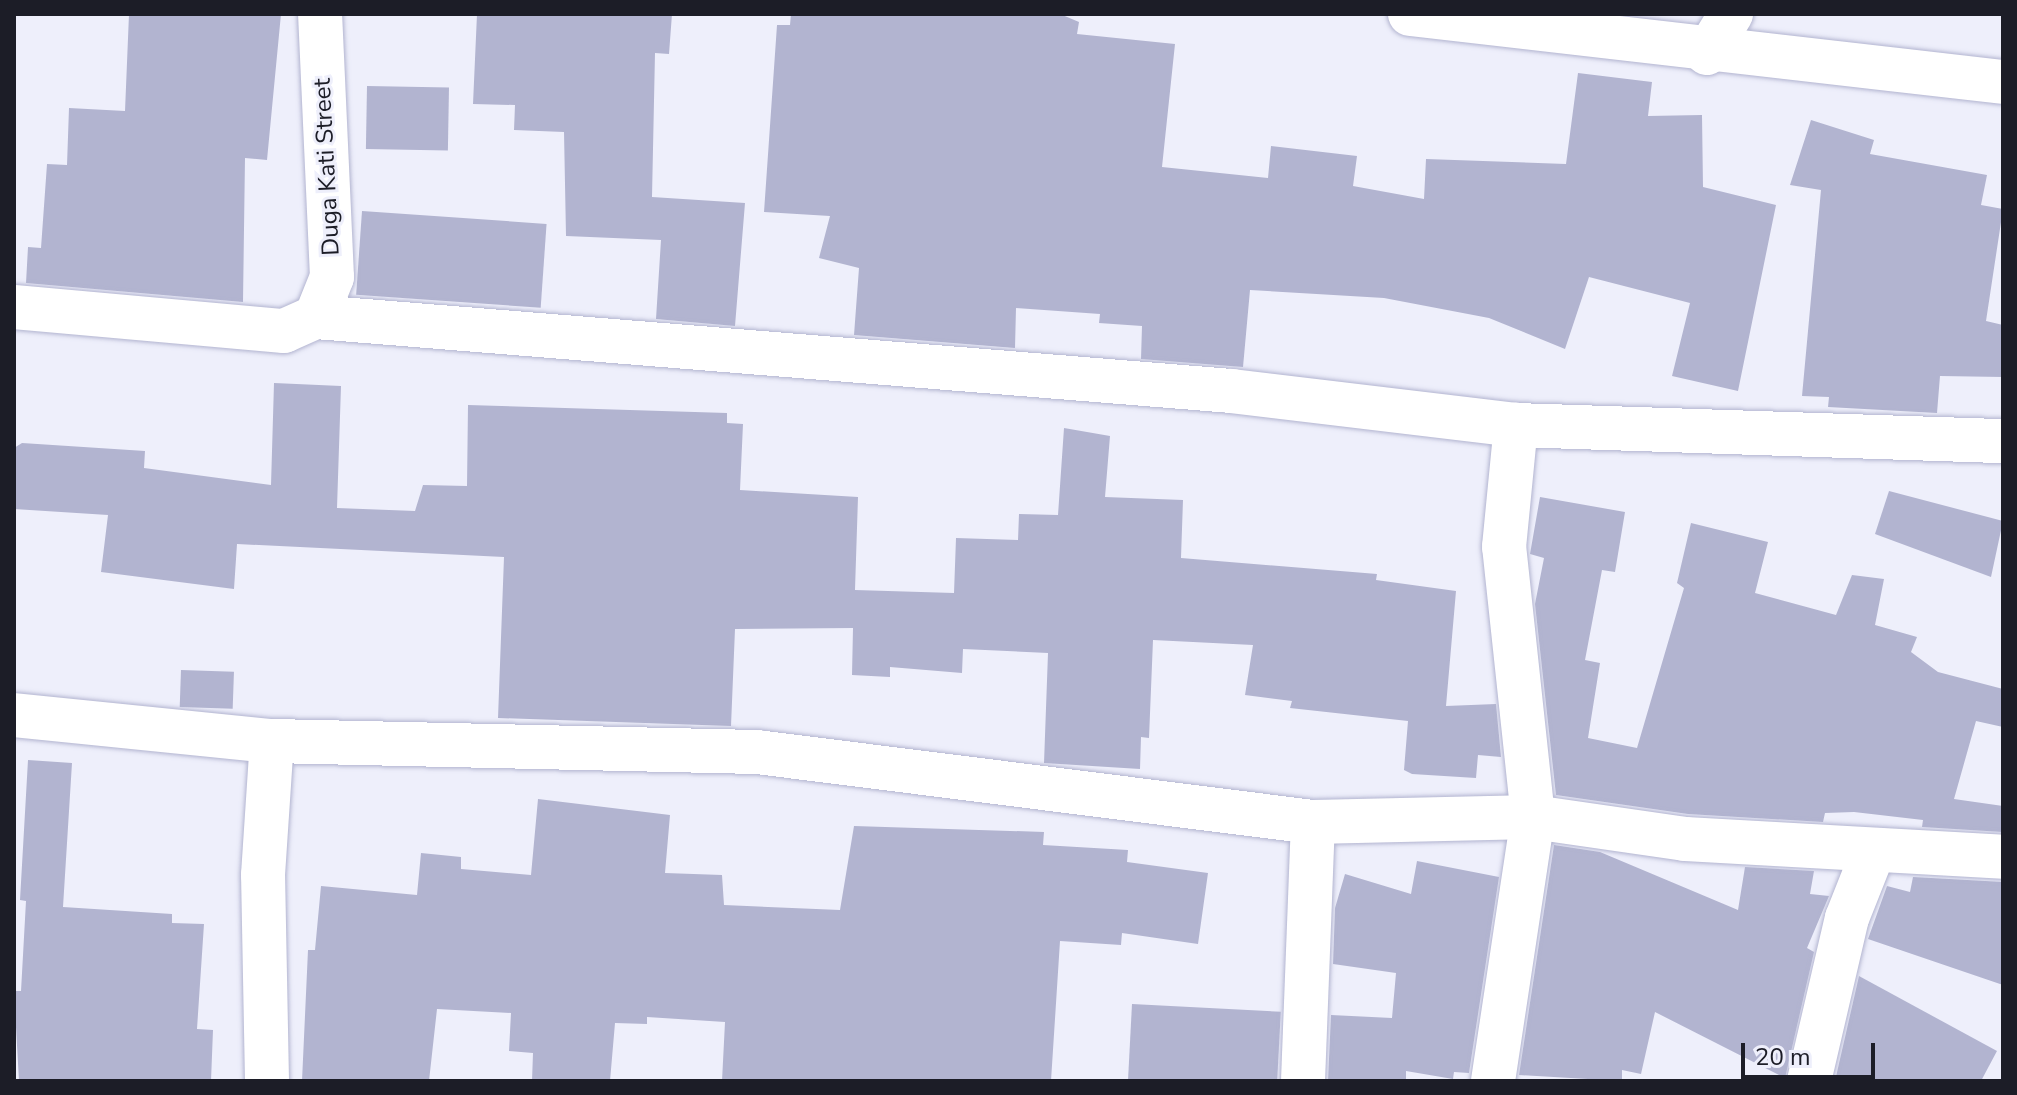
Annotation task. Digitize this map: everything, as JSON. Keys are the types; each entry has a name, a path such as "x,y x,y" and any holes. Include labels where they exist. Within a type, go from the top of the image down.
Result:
{"street":[{"name":"Duga Kati Street","path":"316,317 332,277 320,14"},
{"path":"1410,14 1707,53 2003,82"},
{"path":"1707,53 1731,14"},
{"path":"14,307 284,331 316,317 1231,391 1516,425 2003,441"},
{"path":"1493,1081 1533,817 1504,547 1516,425"},
{"path":"14,715 272,741 757,752 1313,822 1533,817 1872,855 2003,857"},
{"path":"267,1081 263,875 272,741"},
{"path":"1303,1081 1313,822"},
{"path":"1809,1081 1847,918 1872,855"}],"building":[{"path":"129,14 281,14 267,160 245,158 243,302 26,283 28,247 41,248 47,164 67,165 69,108 125,111"},
{"path":"477,14 672,14 669,54 655,53 652,197 745,203 735,326 656,319 661,240 566,236 564,132 514,130 515,105 473,104"},
{"path":"791,14 1060,14 1079,22 1077,34 1175,44 1162,167 1268,178 1271,146 1357,156 1353,186 1424,199 1426,159 1566,164 1578,73 1652,82 1648,116 1702,115 1703,187 1776,205 1738,391 1672,376 1690,303 1589,277 1565,349 1489,318 1384,298 1250,290 1243,367 1141,359 1142,326 1099,323 1100,314 1016,308 1015,348 854,335 859,268 819,258 830,216 764,212 777,25 790,25"},
{"path":"367,86 449,87 448,150 366,149"},
{"path":"1811,120 1874,140 1870,154 1987,175 1981,205 2003,209 1986,321 2003,325 2003,377 1940,376 1937,413 1828,407 1829,397 1802,396 1821,190 1790,185"},
{"path":"362,211 547,224 541,308 356,295"},
{"path":"274,383 341,386 337,508 415,511 423,485 467,486 468,405 727,413 727,423 743,424 740,490 858,497 855,590 954,593 956,538 1018,540 1019,514 1058,515 1064,428 1110,436 1105,497 1183,500 1181,558 1377,574 1376,580 1456,591 1446,706 1496,704 1501,757 1478,755 1476,778 1412,774 1404,770 1408,721 1290,708 1292,701 1245,695 1253,645 1153,640 1149,738 1141,737 1140,769 1044,763 1048,653 963,649 962,673 890,667 890,677 852,675 853,628 735,629 731,726 498,718 504,557 237,544 234,589 101,572 108,515 14,509 14,448 22,443 145,451 144,468 271,485"},
{"path":"1889,491 2003,521 1991,577 1875,534"},
{"path":"1540,497 1625,512 1615,572 1602,570 1585,660 1600,663 1588,738 1637,748 1684,588 1677,583 1691,523 1768,542 1755,593 1836,615 1852,575 1884,579 1875,625 1917,637 1911,652 1938,672 2003,689 2003,727 1976,721 1954,799 2003,806 2003,832 1922,827 1923,820 1854,812 1825,813 1823,822 1688,814 1556,795 1535,604 1544,558 1530,554"},
{"path":"181,670 234,672 233,709 180,707"},
{"path":"28,760 72,763 63,907 172,914 172,923 204,924 197,1029 213,1030 211,1081 19,1081 14,991 21,991 26,901 20,900"},
{"path":"538,799 670,815 665,873 722,875 724,905 840,910 854,826 1044,832 1043,845 1128,850 1127,862 1208,873 1198,944 1122,933 1121,945 1060,941 1051,1081 722,1081 725,1022 647,1017 647,1024 615,1023 610,1081 532,1081 533,1053 509,1051 511,1013 437,1009 429,1081 302,1081 308,950 315,950 321,886 417,895 421,853 461,857 461,869 531,875"},
{"path":"1554,845 1600,852 1738,910 1745,867 1814,871 1810,894 1829,896 1807,948 1814,952 1785,1078 1655,1012 1641,1074 1622,1070 1622,1081 1519,1075"},
{"path":"1417,861 1499,877 1469,1073 1454,1072 1453,1079 1406,1071 1406,1081 1328,1081 1331,1015 1392,1018 1396,973 1333,964 1335,908 1345,874 1411,894"},
{"path":"1913,877 2003,882 2003,985 1868,939 1887,886 1910,892"},
{"path":"1859,976 1997,1051 1981,1081 1835,1081"},
{"path":"1132,1004 1281,1012 1277,1081 1128,1081"}]}
